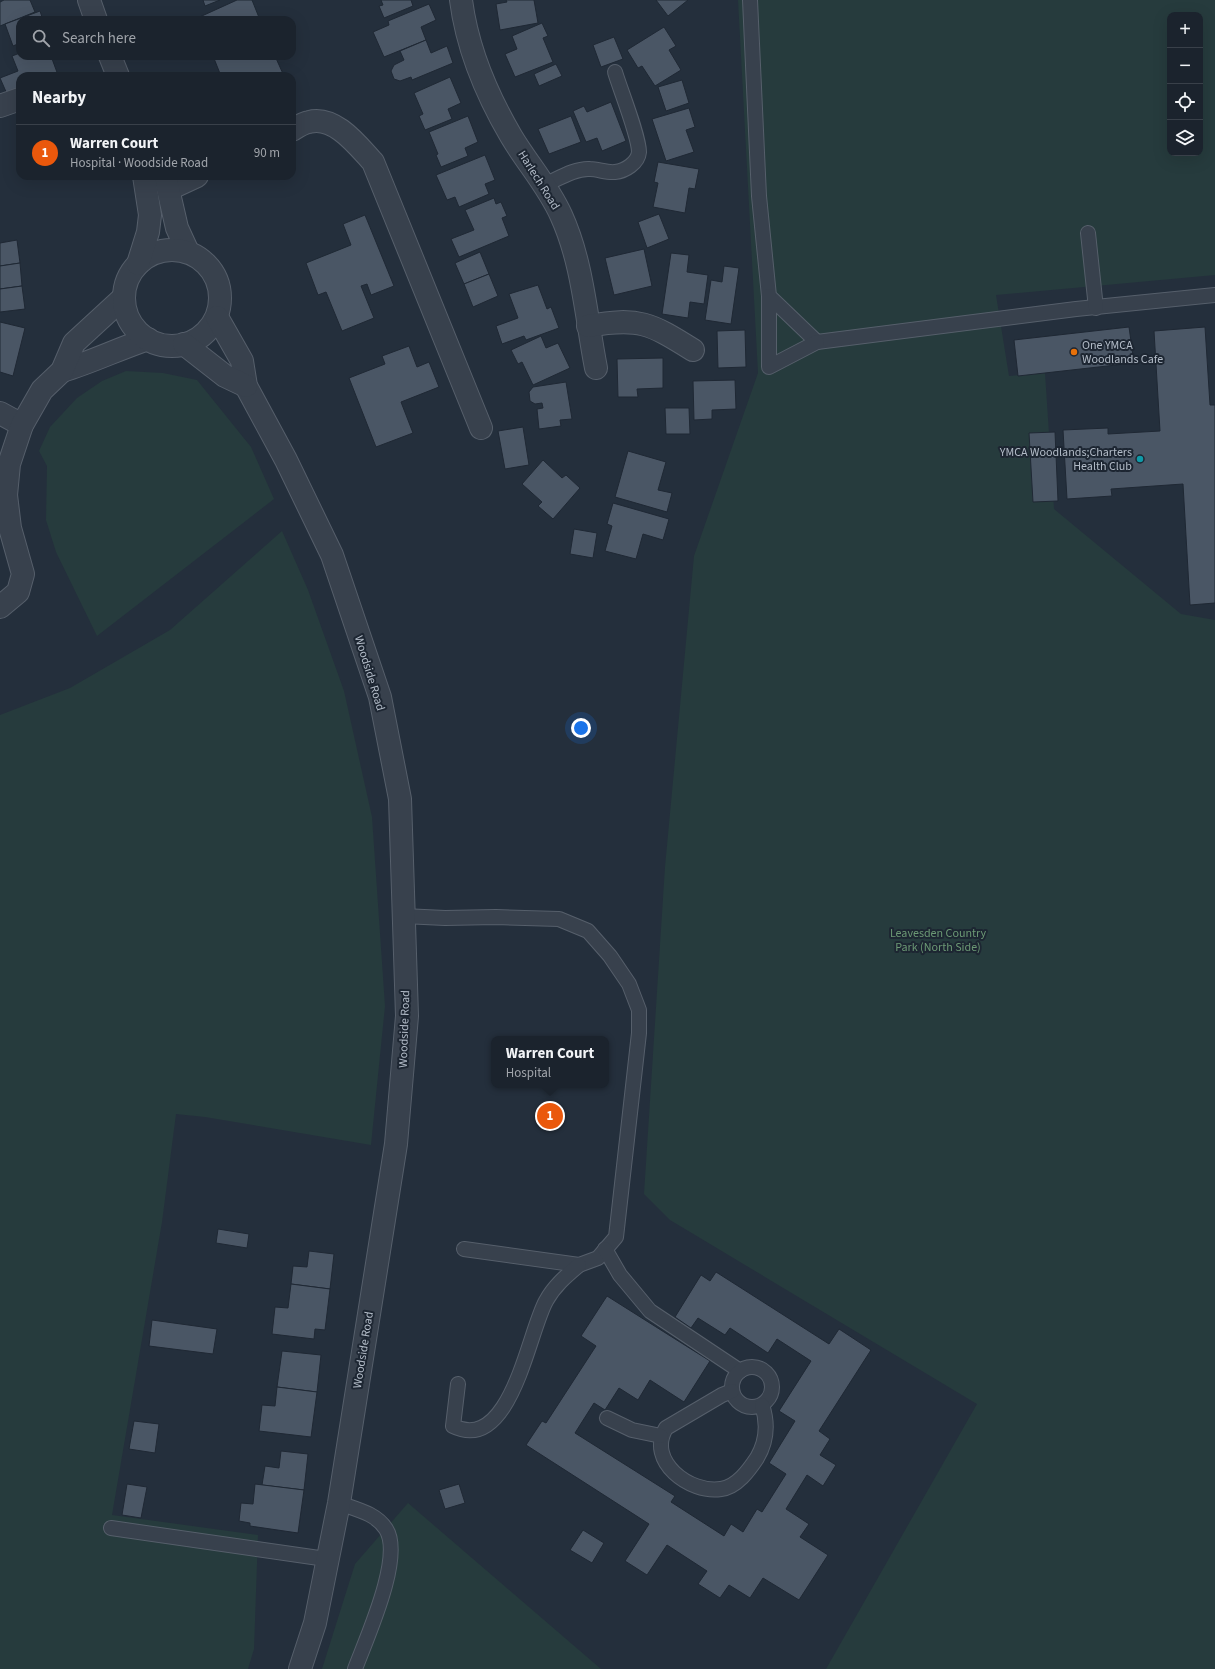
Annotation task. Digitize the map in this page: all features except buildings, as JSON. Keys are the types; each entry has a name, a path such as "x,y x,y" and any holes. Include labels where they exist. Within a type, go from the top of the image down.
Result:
{"street":[{"path":"89,0 95,16"},
{"name":"Harlech Road","path":"461,0 463,14 479,71 511,137 544,185 562,216 574,249 596,368"},
{"path":"112,60 116,72"},
{"path":"0,106 16,100"},
{"path":"296,128 310,121 329,123 352,140 373,162 481,428"},
{"path":"138,264 148,232 150,215 145,180"},
{"path":"180,180 167,183 177,228 188,252"},
{"path":"175,250 188,252 200,258 210,267 216,278 220,291 220,304 217,317 209,329 198,339 172,346 159,344 148,339 135,328 127,313 124,297 130,274 138,264 149,255 162,251 175,250"},
{"path":"0,607 18,592 23,574 10,528 6,495 9,464 22,425 42,390 62,371 74,343 124,297"},
{"name":"Woodside Road","path":"217,317 242,361 246,386 286,460 332,556 380,697 400,799 407,1016 396,1144 339,1503 326,1559 315,1623 300,1669"},
{"path":"588,326 624,321 643,323 660,329 693,350"},
{"path":"62,371 92,362 117,349 148,339"},
{"path":"184,344 225,376 246,386"},
{"path":"0,413 22,425"}],"lane":[{"path":"750,0 760,196 769,296 769,367 817,342 1096,308 1215,296"},
{"path":"544,185 579,170 590,169 615,172 628,168 636,160 639,152 636,136 614,72"},
{"path":"1088,233 1096,308"},
{"path":"769,296 817,342"},
{"path":"403,916 559,919 588,931 610,956 629,984 639,1010 639,1033 616,1237 598,1258 579,1265 561,1280 546,1301 516,1385 492,1421 479,1429 461,1430 453,1426 458,1384"},
{"path":"464,1249 579,1265"},
{"path":"606,1249 620,1275 650,1310 740,1371"},
{"path":"755,1366 766,1372 772,1383 770,1397 762,1405 752,1408 737,1401 732,1391 732,1382 740,1371 755,1366"},
{"path":"732,1391 722,1395 666,1428 661,1436 660,1448 672,1471 684,1480 700,1488 722,1489 747,1473 760,1453 766,1436 766,1418 762,1405"},
{"path":"607,1418 632,1430 661,1436"},
{"path":"339,1503 371,1514 386,1529 390,1542 391,1557 388,1577 355,1669"},
{"path":"111,1528 326,1559"}],"green space":[{"name":"Leavesden Country Park (North Side)","path":"738,0 1215,0 1215,275 996,295 1009,376 1045,373 1054,509 1181,614 1215,620 1215,1669 826,1669 977,1404 670,1220 644,1194 665,867 694,556 758,373"},
{"path":"126,371 163,373 197,380 251,447 274,499 97,636 56,552 46,520 47,466 39,451 50,427 77,398 102,381"},
{"path":"282,531 308,590 344,691 372,817 385,1006 371,1145 205,1117 176,1114 162,1222 112,1515 258,1535 254,1649 248,1669 0,1669 0,715 70,688 170,630"},
{"path":"408,1503 601,1669 322,1669 355,1564"}],"place":[{"name":"One YMCA Woodlands Cafe","path":"1074,352"},
{"name":"YMCA Woodlands;Charters Health Club","path":"1140,459"},
{"name":"Warren Court","path":"550,1116"}]}
